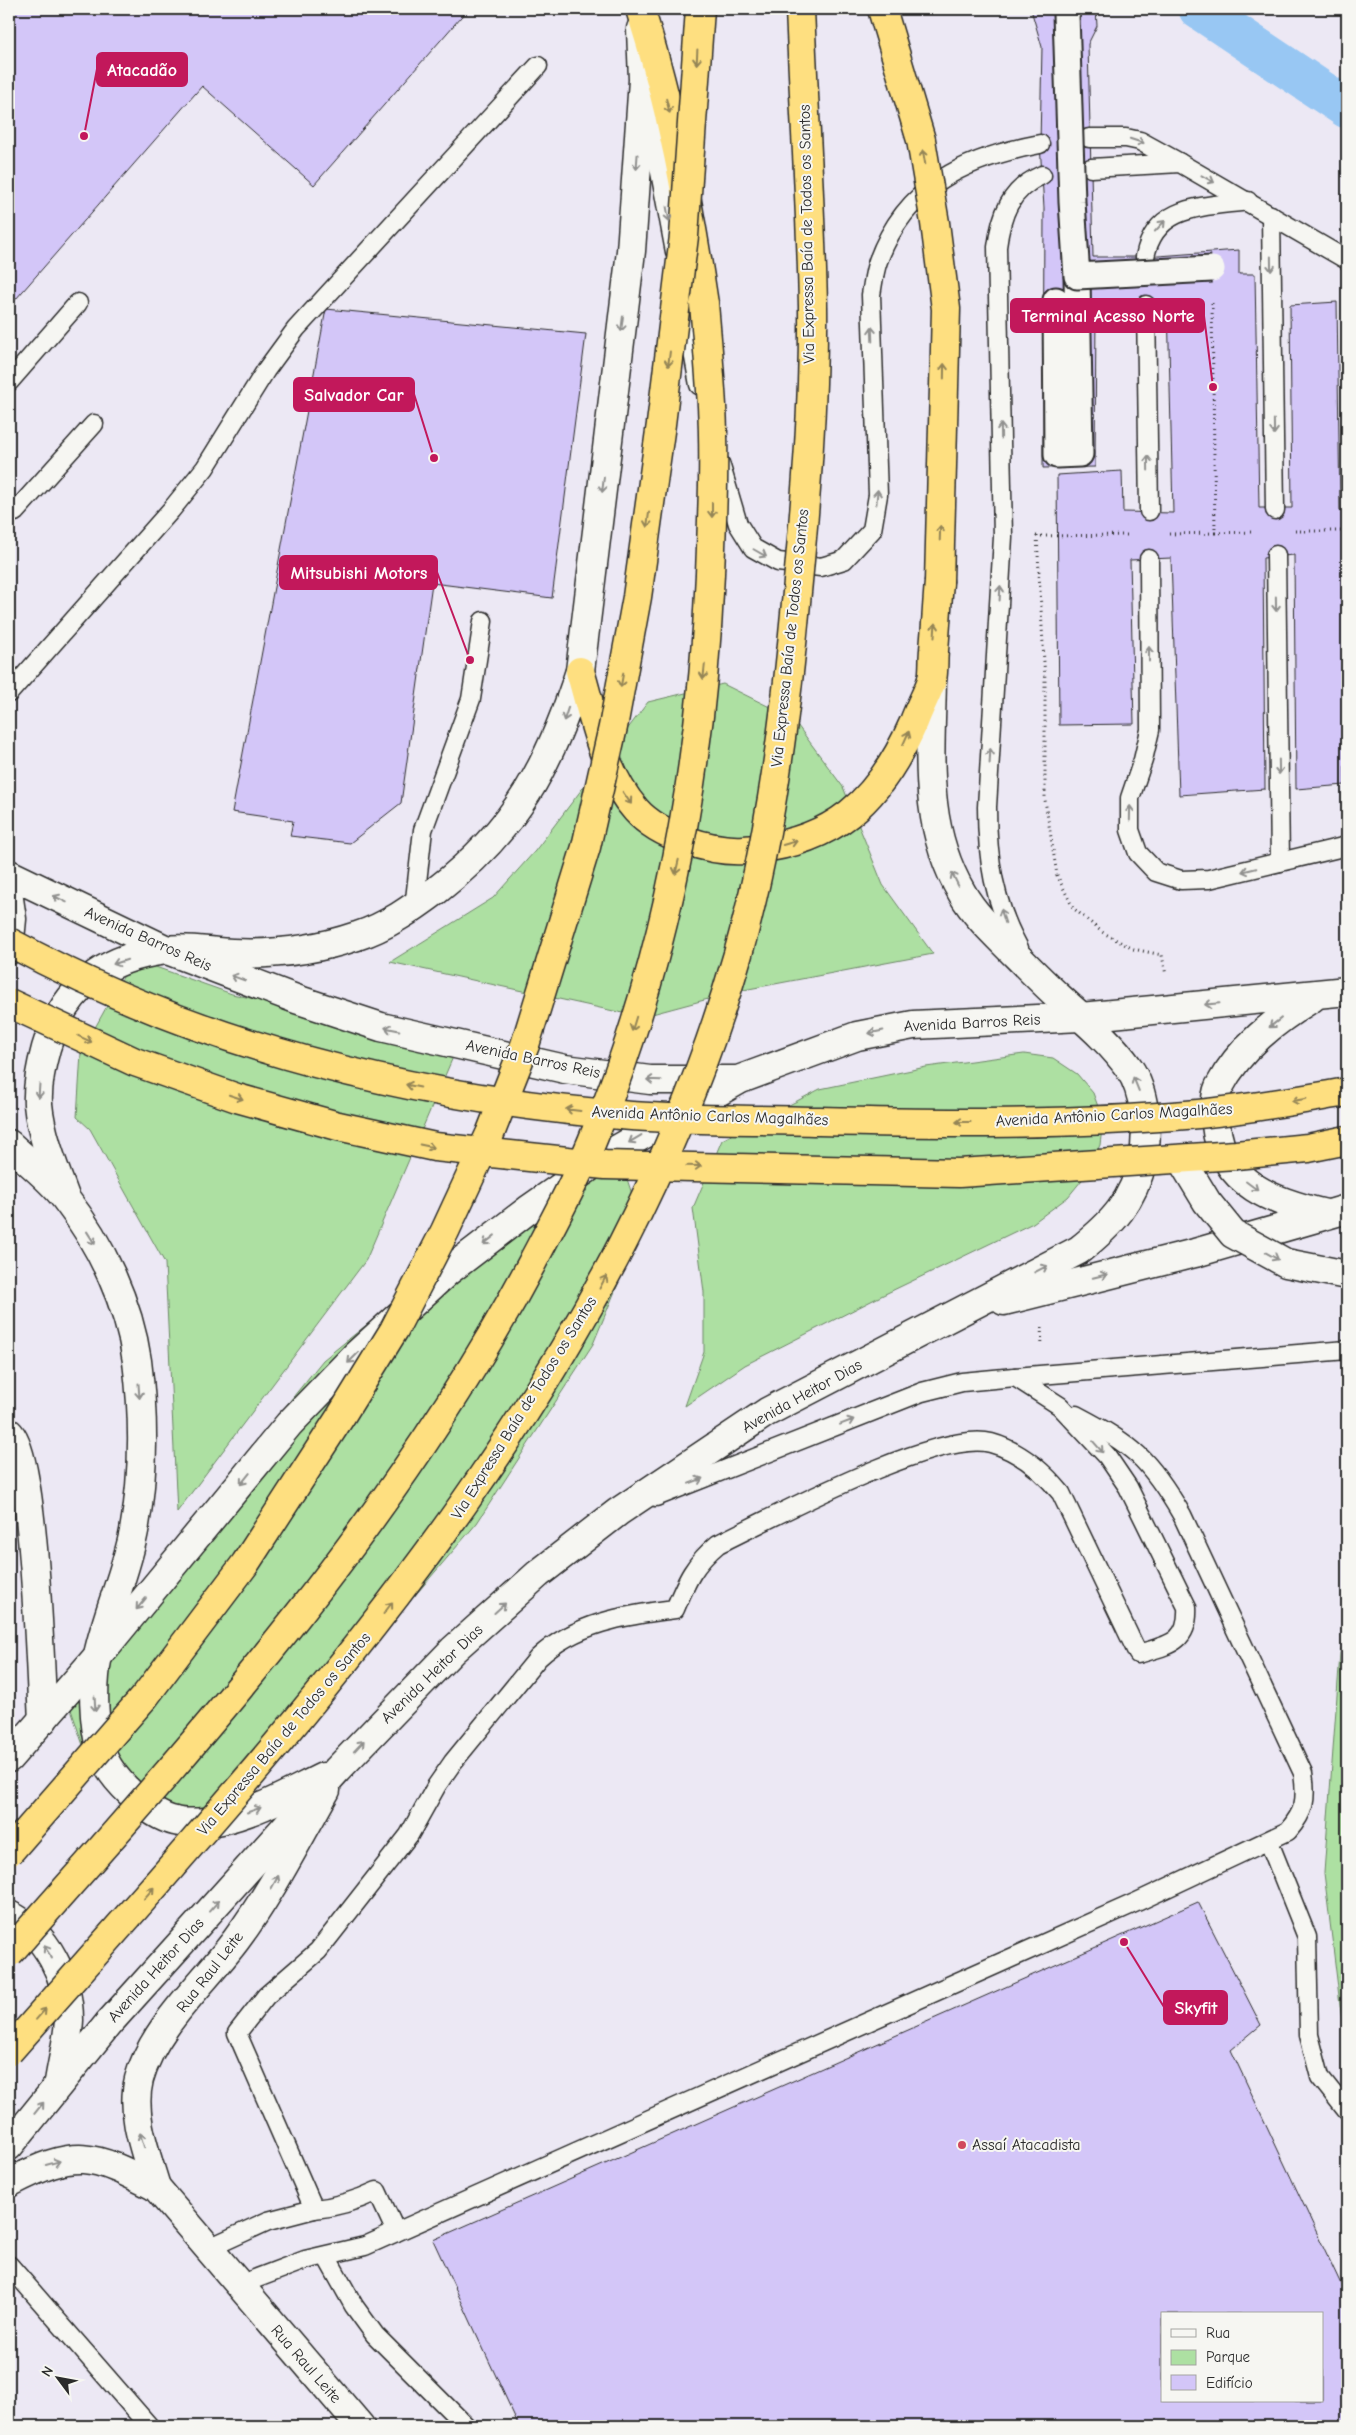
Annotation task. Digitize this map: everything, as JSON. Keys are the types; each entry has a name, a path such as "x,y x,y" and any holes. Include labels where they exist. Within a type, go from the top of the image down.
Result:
{"main road":[{"path":"64,1197 46,1142 38,1103 40,1069 50,1038 65,1004 83,982 116,962 167,950 270,954 311,949 360,936 414,908 465,868 516,812 543,767 563,723 580,671 631,251 643,80 640,9"},
{"path":"9,1953 157,1786 264,1658 360,1536 424,1443 500,1323 559,1211 596,1132 625,1054 656,954 678,863 696,754 707,649 712,536 712,408 704,304 691,217 671,119 640,9"},
{"path":"9,1852 146,1695 246,1564 336,1424 394,1330 445,1231 490,1134 524,1045 586,847 613,727 637,597 684,236 700,9"},
{"name":"Via Expressa Baía de Todos os Santos","path":"9,2051 256,1771 371,1630 456,1517 574,1335 622,1246 667,1149 708,1048 739,951 770,810 788,685 801,552 809,439 813,310 800,9"},
{"path":"882,9 921,140 935,222 946,310 939,582 932,679 930,794 946,861 962,894 979,918 1047,987 1111,1046 1130,1069 1139,1090 1145,1121 1146,1146 1139,1174 1128,1199 1107,1228 1079,1250 952,1315"},
{"path":"580,671 602,748 618,784 637,811 660,828 697,844 728,851 775,848 804,839 835,824 863,804 887,774 902,748 932,679"},
{"name":"Avenida Barros Reis","path":"9,874 167,950 296,1000 381,1027 565,1069 650,1080 738,1080 858,1036 913,1025 1081,1017"},
{"path":"9,899 12,919 9,950"},
{"name":"Avenida Antônio Carlos Magalhães","path":"9,942 158,1013 257,1047 360,1076 450,1094 621,1116 874,1122 1036,1122 1197,1114 1284,1103 1347,1092"},
{"path":"1081,1017 1347,992"},
{"path":"1316,996 1288,1013 1247,1049 1218,1089 1215,1114 1217,1139 1234,1172 1256,1190 1285,1204 1337,1212"},
{"path":"9,1003 135,1062 237,1098 338,1126 435,1147 605,1165 959,1173 1181,1159 1308,1148 1347,1140"},
{"path":"9,1758 98,1656 289,1424 356,1354 447,1272 528,1210 604,1157 738,1080"},
{"path":"9,1144 64,1197 94,1244 120,1296 136,1360 141,1416 141,1471 134,1532 98,1656 94,1703 102,1751 117,1781 146,1806 175,1822 220,1821 259,1809 337,1770"},
{"path":"1181,1159 1207,1202 1233,1234 1286,1263 1347,1275"},
{"path":"952,1315 1195,1253 1337,1212"},
{"name":"Avenida Heitor Dias","path":"9,2146 108,2024 337,1770 453,1650 538,1574 618,1512 767,1412 952,1315"},
{"path":"9,1433 15,1438 22,1458 29,1506 43,1720"},
{"name":"Rua Raul Leite","path":"156,2187 138,2128 139,2081 146,2062 155,2042 268,1896 337,1770"},
{"path":"9,1915 19,1919 47,1948 64,1980 69,2020 59,2083"},
{"name":"Rua Raul Leite","path":"9,2183 41,2166 66,2160 87,2158 113,2165 156,2187 360,2426"}],"street":[{"path":"1056,300 1057,455 1080,454 1077,276 1072,202 1066,14 1069,9"},
{"path":"1077,276 1212,268"}],"lane":[{"path":"9,693 171,510 205,468 266,370 296,329 538,66"},
{"path":"643,80 705,416 738,524 753,548 778,562 821,567 844,560 872,530 878,495 871,295 877,262 893,229 913,203 943,177 973,162 1004,151 1040,144"},
{"path":"1089,138 1126,138 1140,141 1248,201 1347,260"},
{"path":"1091,168 1180,163"},
{"path":"1042,175 1021,186 1011,202 1000,222 997,247 1003,537 987,807 987,846 993,885 1006,924 1020,950 1047,987"},
{"path":"1145,257 1150,240 1157,227 1167,219 1190,209 1248,201"},
{"path":"1271,216 1275,510"},
{"path":"9,382 78,303"},
{"path":"1146,305 1149,511"},
{"path":"11,512 94,424"},
{"path":"1276,555 1280,862"},
{"path":"1149,559 1150,730 1143,760 1130,798 1130,830 1138,853 1156,872 1181,880 1209,879 1347,846"},
{"path":"414,908 423,830 472,699 483,621"},
{"path":"618,1512 922,1392 962,1382 1347,1350"},
{"path":"239,2285 304,2260 365,2246 1288,1832 1300,1817 1306,1796 1302,1773 1182,1515 1161,1478 1139,1454 1117,1437 1060,1406 1015,1377"},
{"path":"314,2209 237,2033 266,1996 318,1951 410,1835 437,1785 453,1762 538,1658 565,1637 600,1623 632,1614 675,1609 686,1582 700,1559 718,1544 900,1459 964,1442 989,1442 1009,1450 1031,1462 1045,1474 1061,1493 1138,1654 1169,1645 1181,1636 1188,1622 1187,1607 1128,1488 1106,1456 1060,1406"},
{"path":"1269,1842 1307,1937 1309,2035 1320,2077 1347,2110"},
{"path":"209,2248 268,2221 314,2209 335,2207 353,2202 377,2191 396,2232"},
{"path":"326,2256 354,2306 375,2335 466,2426"},
{"path":"9,2265 149,2426"}],"path":[{"path":"1212,268 1213,362"},
{"path":"1037,536 1046,680 1045,800 1056,875 1073,908 1102,932 1133,949 1162,954 1174,1007"},
{"path":"1040,1318 1042,1342"}],"green space":[{"path":"723,684 792,718 843,787 883,885 933,954 738,991 641,1017 390,962 493,898 535,851 648,702"},
{"path":"133,959 232,994 459,1043 366,1260 177,1512 165,1263 90,1129 77,1117 81,1053"},
{"path":"1024,1054 1053,1058 1077,1074 1093,1093 1103,1120 1100,1145 1086,1175 1068,1197 1033,1223 883,1295 745,1365 685,1406 704,1352 704,1292 693,1208 722,1140 820,1089 926,1067"},
{"path":"610,1128 636,1206 631,1253 593,1344 477,1523 233,1808 189,1832 87,1757 62,1683 323,1360"},
{"path":"1347,1624 1347,2062 1324,1873 1340,1654"}],"building":[{"path":"9,9 468,9 314,185 202,86 9,307"},
{"path":"1034,9 1096,9 1097,26 1088,44 1093,257 1145,257 1239,250 1239,274 1255,274 1259,508 1292,508 1290,305 1337,302 1340,511 1347,511 1347,552 1343,552 1345,785 1296,789 1294,555 1263,558 1265,789 1179,795 1171,558 1130,560 1134,724 1059,725 1057,475 1122,471 1123,512 1173,513 1168,303 1096,306 1095,467 1043,468 1044,208 1040,144 1042,47 1032,13"},
{"path":"326,309 586,334 552,598 432,583 401,803 350,843 290,836 293,821 232,812"},
{"name":"Assaí Atacadista","path":"1198,1902 1261,2025 1231,2050 1347,2297 1347,2426 519,2426 433,2240"}],"waterway":[{"path":"1199,9 1347,108"}],"place":[{"name":"Atacadão","path":"84,136"},
{"name":"Terminal Acesso Norte","path":"1213,387"},
{"name":"Salvador Car","path":"434,458"},
{"name":"Mitsubishi Motors","path":"470,660"},
{"name":"Skyfit","path":"1124,1942"},
{"name":"Assaí Atacadista","path":"962,2145"}]}
